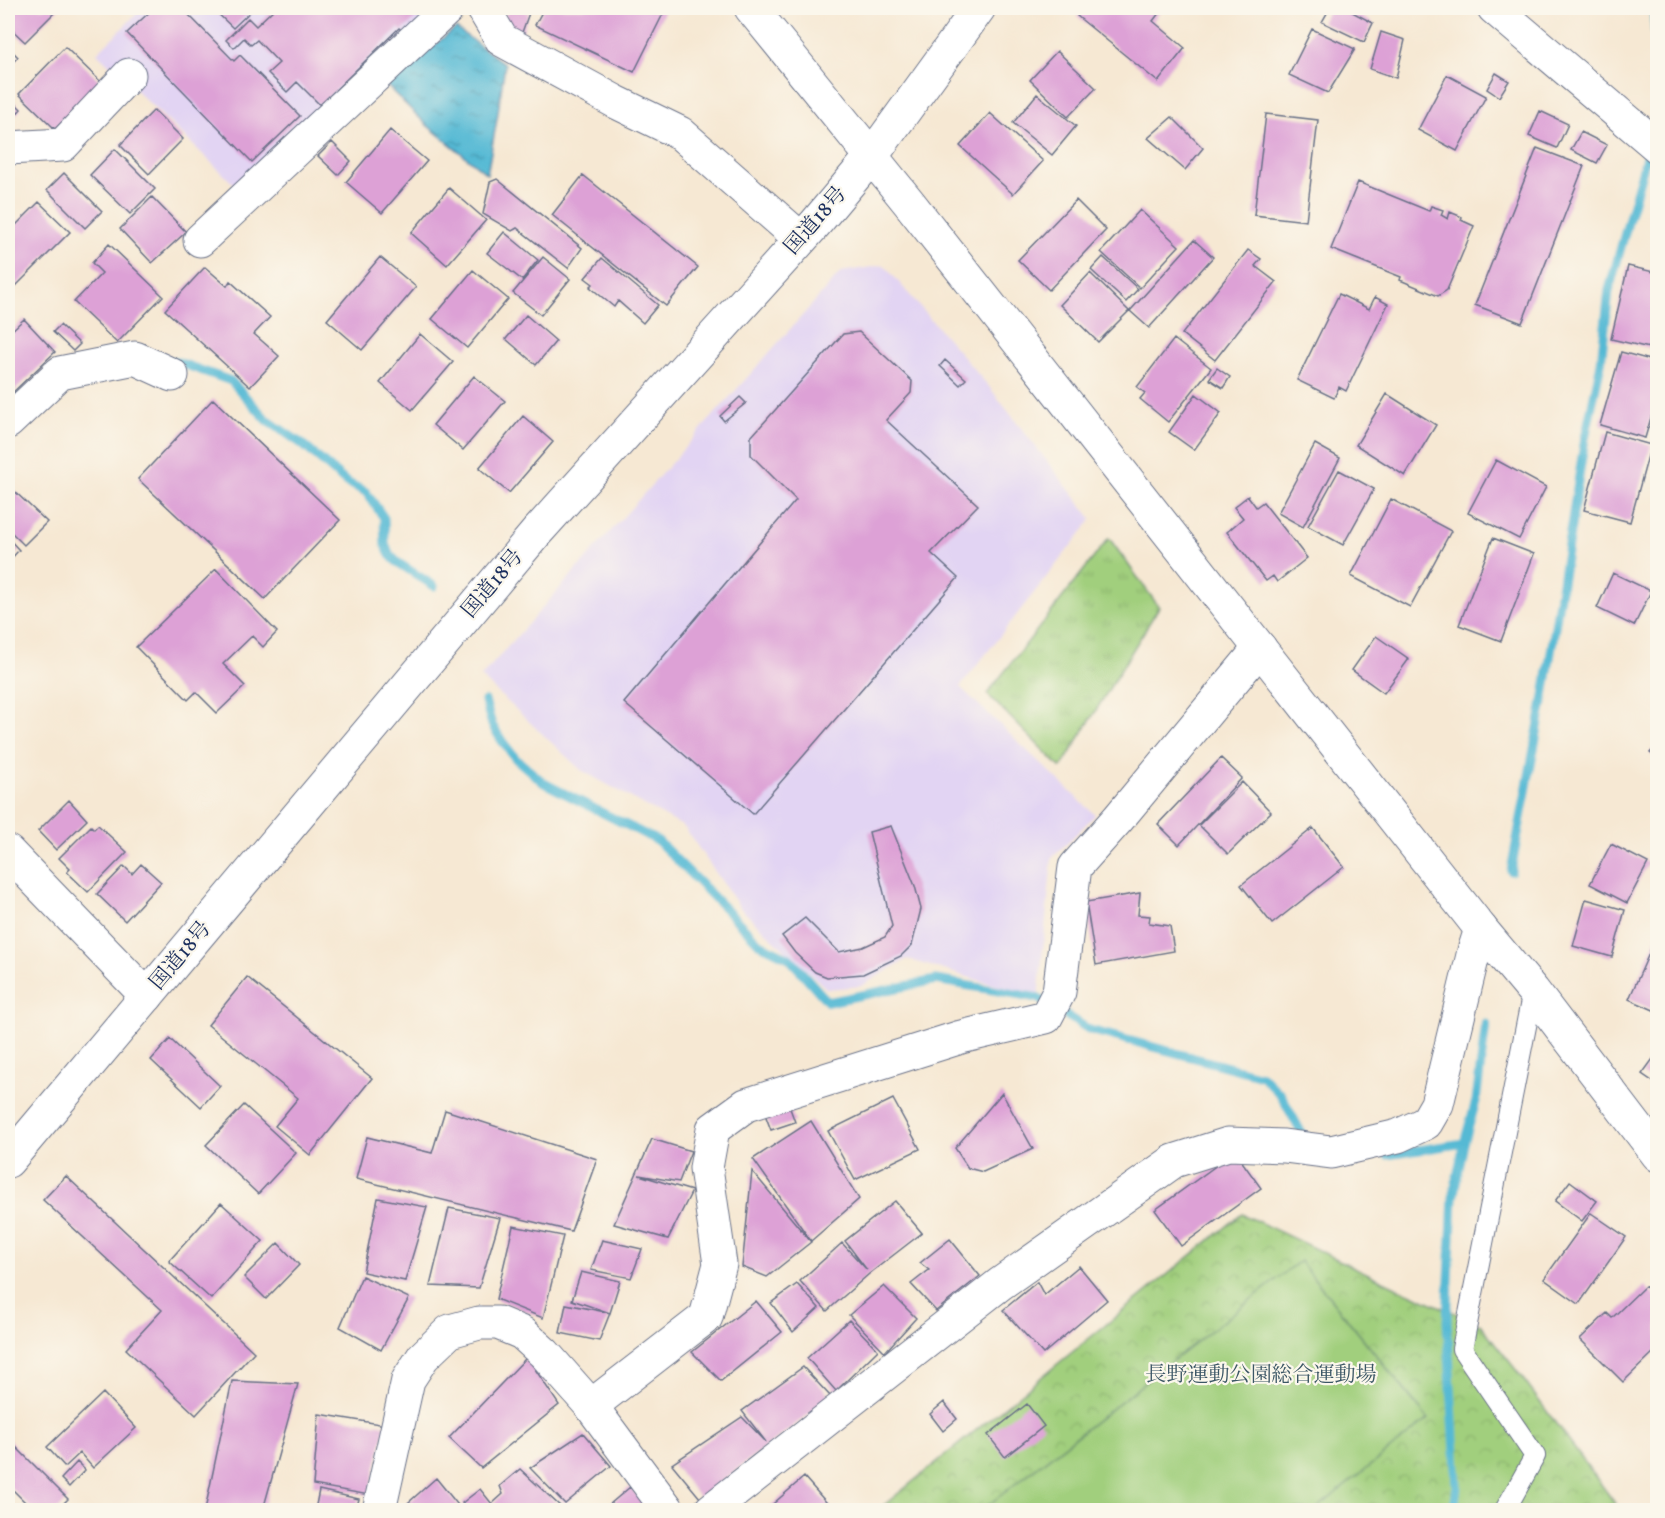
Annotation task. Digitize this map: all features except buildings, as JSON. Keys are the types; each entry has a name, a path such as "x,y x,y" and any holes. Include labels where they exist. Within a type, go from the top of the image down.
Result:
{"main road":[{"path":"200,240 448,8"},
{"path":"483,8 502,40 616,102 680,133 801,239"},
{"path":"751,8 1481,929 1533,991 1658,1155"},
{"name":"国道18号","path":"8,1161 536,533 801,239 871,157 979,8"},
{"path":"1494,8 1650,140"},
{"path":"8,148 63,145 129,75"},
{"path":"8,422 60,373 135,358 172,375"},
{"path":"591,1406 706,1317 720,1264 706,1168 713,1129 746,1105 961,1037 1046,1017 1059,992 1075,867 1118,819 1260,648"},
{"path":"8,852 147,996"},
{"path":"711,1510 1000,1284 1174,1161 1228,1144 1284,1146 1331,1152 1398,1136 1426,1123 1437,1104 1481,929"},
{"path":"380,1510 408,1380 423,1357 450,1331 479,1323 498,1323 522,1333 545,1354 591,1406 668,1510"}],"lane":[{"path":"1505,1510 1535,1456 1462,1349 1533,991"}],"shaded area":[{"path":"143,8 440,8 241,191 97,53"},
{"path":"884,265 990,388 1092,519 960,687 1095,815 1052,858 1038,998 907,959 861,986 827,989 741,909 684,827 581,770 481,677 841,272"}],"green space":[{"path":"1109,538 1159,607 1061,768 987,694"},
{"name":"長野運動公園総合運動場","path":"1242,1214 1480,1324 1620,1510 878,1510"},
{"path":"1300,1261 1428,1419 1315,1510 982,1510"}],"water":[{"path":"456,28 505,64 487,174 428,126 385,84"}],"waterway":[{"path":"1656,8 1654,18 1658,71"},
{"path":"1653,133 1658,112"},
{"path":"1511,871 1544,696 1585,438 1601,363 1609,290 1649,147"},
{"path":"175,361 231,381 267,420 302,444 346,482 366,492 384,518 385,545 390,555 434,586"},
{"path":"485,701 492,725 516,759 544,783 658,841 760,944 789,958 828,1002 936,980 1038,998 1090,1030 1262,1076 1281,1095 1302,1134 1309,1141"},
{"path":"1454,1510 1457,1486 1447,1321 1453,1198 1464,1143 1476,1101 1486,1024"},
{"path":"1387,1155 1464,1143"}]}
